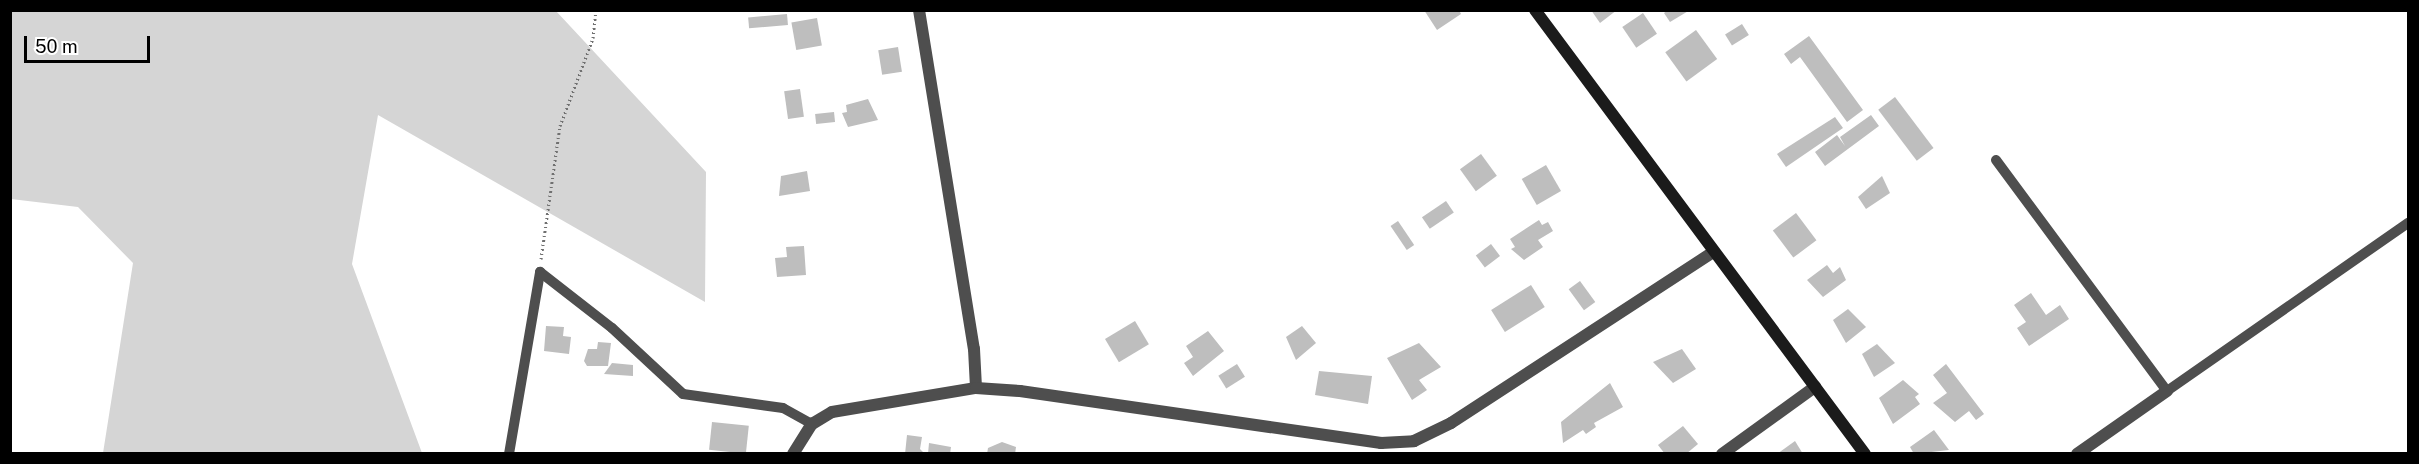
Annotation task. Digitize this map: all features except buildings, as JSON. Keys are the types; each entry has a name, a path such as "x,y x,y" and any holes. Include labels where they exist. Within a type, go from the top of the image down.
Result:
{"street":[{"path":"920,10 974,349 976,388"},
{"path":"1535,10 1713,252 1865,453"},
{"path":"793,453 812,424 848,406 976,388 1020,391 1381,443 1414,441 1451,423 1713,252"},
{"path":"1722,453 1815,387"},
{"path":"2077,453 2167,391"}],"lane":[{"path":"1996,160 2167,391 2409,223"},
{"path":"509,453 540,272 612,328 684,394 783,408 812,424"}],"path":[{"path":"540,272 560,126 593,38 596,10"}],"shaded area":[{"path":"11,10 556,11 706,172 705,302 378,115 352,264 422,453 103,453 133,263 78,207 11,199"}]}
